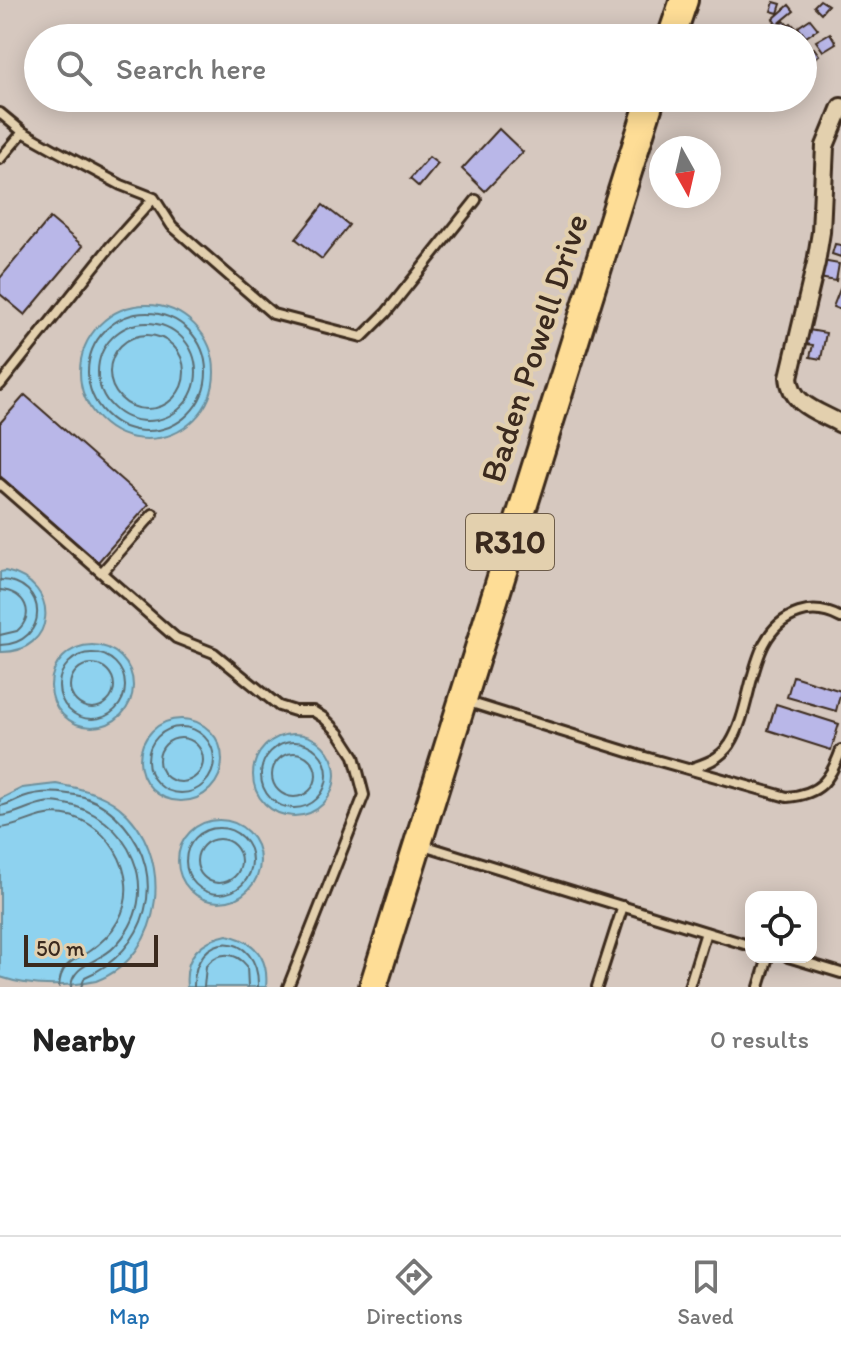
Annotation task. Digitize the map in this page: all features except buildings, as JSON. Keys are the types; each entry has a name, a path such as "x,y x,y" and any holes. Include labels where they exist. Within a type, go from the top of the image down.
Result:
{"main road":[{"path":"676,24 684,0"},
{"name":"Baden Powell Drive","path":"373,987 647,112"}],"street":[{"path":"841,107 825,146 821,232 789,377 790,388 799,401 841,424"}],"lane":[{"path":"0,113 23,132 121,185 154,198 172,226 273,314 362,337 386,313 476,200"},
{"path":"0,159 23,132"},
{"path":"0,385 109,248 154,198"},
{"path":"0,484 176,638 214,653 279,706 295,711 313,711 324,718 339,733 354,756 364,795 288,987"},
{"path":"102,572 153,514"},
{"path":"688,769 707,763 729,745 739,726 762,646 773,629 787,617 806,611 821,611 841,618"},
{"path":"461,700 787,797 804,795 820,786 832,775 841,750"},
{"path":"418,843 745,944"},
{"path":"597,987 623,906"},
{"path":"689,987 706,932"},
{"path":"759,987 766,963"},
{"path":"808,963 841,973"}],"water":[{"path":"147,305 173,310 195,324 209,346 214,372 209,398 195,420 173,434 147,439 121,434 99,420 85,398 80,372 85,346 99,324 121,310"},
{"path":"0,572 24,578 37,589 44,602 45,617 33,642 19,650 0,652"},
{"path":"92,645 108,649 121,657 129,670 133,686 129,702 121,715 108,723 92,727 76,723 63,715 55,702 51,686 55,670 63,657 76,649"},
{"path":"181,719 197,722 210,731 219,744 222,760 219,776 210,789 197,798 181,801 165,798 152,789 143,776 140,760 143,744 152,731 165,722"},
{"path":"294,734 310,738 323,746 331,759 335,775 331,791 323,804 310,812 294,816 278,812 265,804 257,791 253,775 257,759 265,746 278,738"},
{"path":"56,784 97,794 119,807 137,826 149,850 155,875 155,901 149,926 137,949 119,968 96,981 84,983 23,983 0,977 0,799 22,788"},
{"path":"219,820 235,824 248,832 256,845 260,861 256,877 248,890 235,898 219,902 203,898 190,890 182,877 178,861 182,845 190,832 203,824"},
{"path":"227,935 245,942 258,952 265,967 266,987 187,987 188,967 195,952 208,942"}]}
